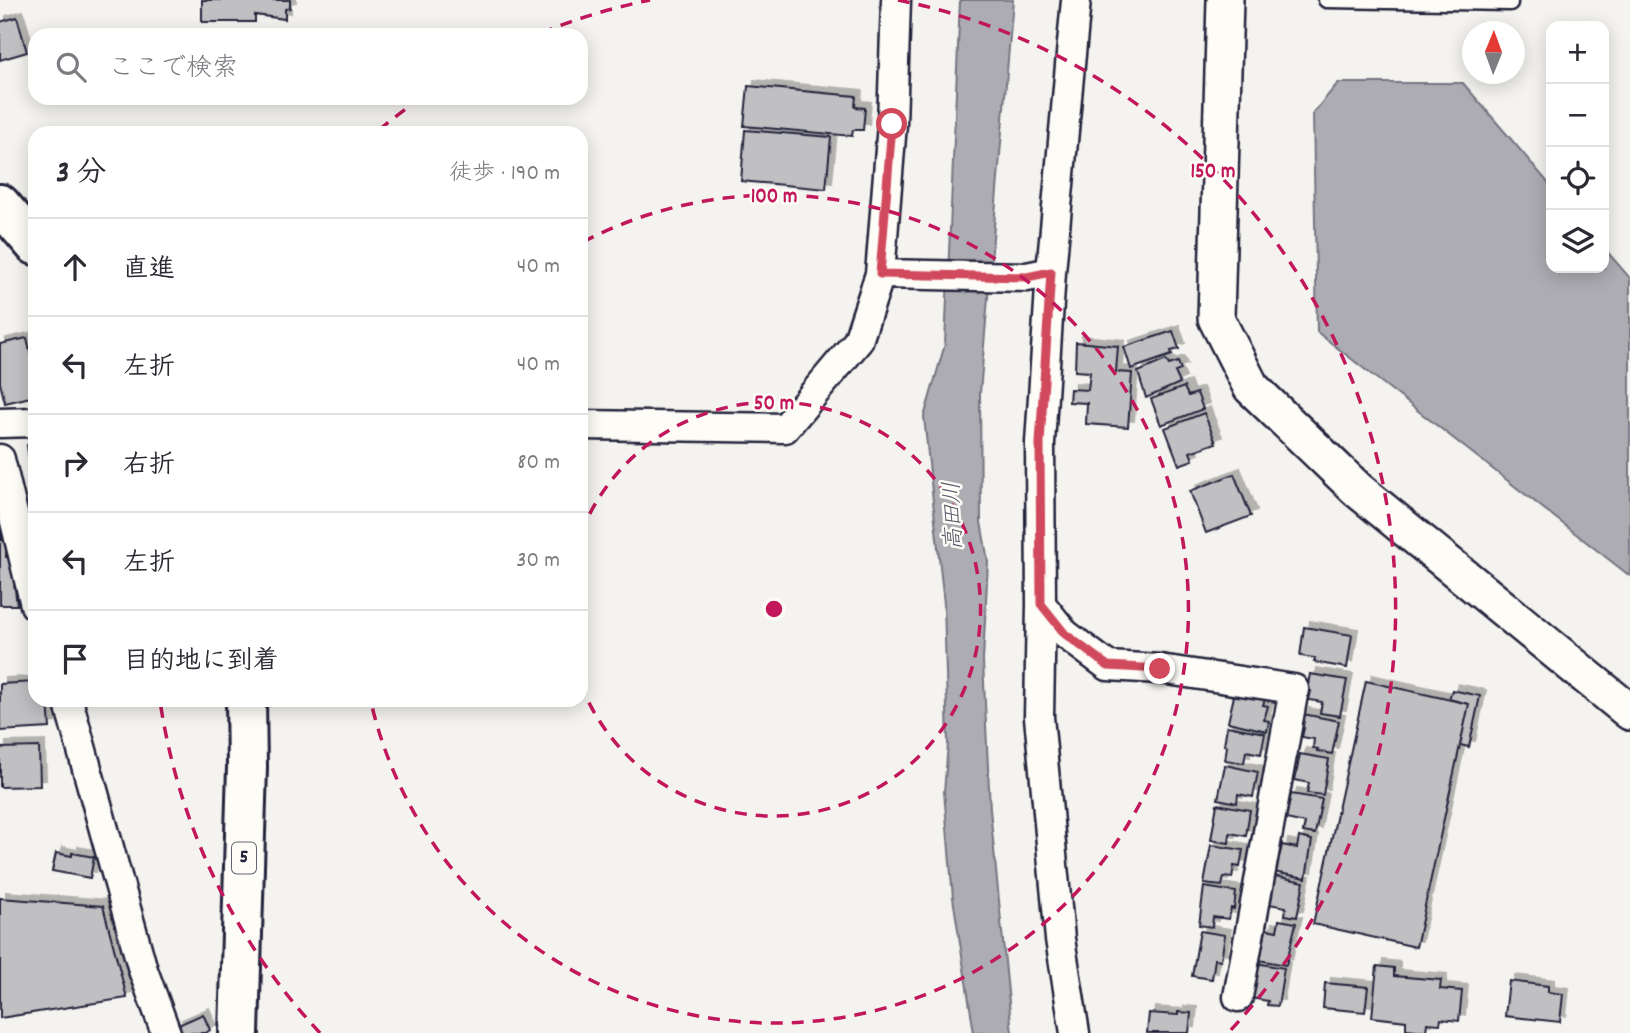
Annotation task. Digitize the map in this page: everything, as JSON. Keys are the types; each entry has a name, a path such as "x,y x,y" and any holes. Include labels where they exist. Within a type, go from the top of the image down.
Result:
{"main road":[{"path":"0,204 28,237"},
{"name":"5","path":"239,1024 247,767 246,707"}],"street":[{"path":"588,425 785,428 858,341 892,274 892,124 896,0"},
{"path":"1075,1033 1060,939 1040,717 1039,274 1076,0"},
{"path":"1225,0 1216,318 1251,387 1358,490 1630,712"},
{"path":"892,274 1039,274"},
{"path":"0,424 28,422"},
{"path":"0,459 28,576"},
{"path":"1041,604 1065,634 1108,666 1160,669 1294,689 1238,997"},
{"path":"70,707 142,970 166,1033"}],"lane":[{"path":"1326,0 1510,3 1509,0"}],"water":[{"name":"高田川","path":"960,0 1013,0 980,393 981,522 988,561 983,661 990,809 1012,1033 974,1033 953,898 944,792 948,744 944,604 924,417 945,344"},
{"path":"1338,83 1462,83 1546,180 1546,273 1609,273 1609,254 1630,278 1630,576 1317,332 1313,113"}],"building":[{"path":"202,0 290,0 290,8 285,9 285,19 255,15 255,22 202,22"},
{"path":"17,17 27,52 0,60 0,22"},
{"path":"748,86 856,96 855,107 865,108 863,130 853,130 852,136 744,126"},
{"path":"745,130 831,137 826,189 741,181"},
{"path":"1173,331 1179,349 1171,351 1172,355 1131,369 1124,347"},
{"path":"27,338 28,398 5,403 0,383 0,344"},
{"path":"1076,342 1118,346 1116,372 1132,373 1128,427 1086,424 1087,403 1069,402 1070,389 1088,390 1090,372 1075,371"},
{"path":"1166,360 1169,365 1178,362 1181,370 1175,372 1180,383 1146,398 1138,372"},
{"path":"1184,387 1188,396 1197,393 1203,409 1161,425 1151,399"},
{"path":"1204,413 1216,443 1190,452 1193,460 1179,465 1165,428"},
{"path":"1234,474 1251,516 1206,533 1190,491"},
{"path":"0,520 2,540 6,540 6,557 11,557 17,605 0,605"},
{"path":"1304,627 1352,635 1347,668 1314,662 1315,658 1300,656"},
{"path":"1310,674 1347,680 1340,716 1320,713 1322,702 1309,700 1311,691 1307,690"},
{"path":"1366,681 1469,704 1416,947 1313,924"},
{"path":"28,682 28,707 48,707 50,728 0,731 0,684"},
{"path":"1231,688 1266,696 1263,705 1268,706 1264,720 1269,721 1267,731 1228,722 1234,696 1229,695"},
{"path":"1452,690 1480,696 1469,747 1460,745 1469,704 1449,699"},
{"path":"1303,714 1339,721 1332,754 1317,751 1318,749 1313,748 1314,739 1302,737 1304,728 1300,727"},
{"path":"1227,726 1265,733 1261,754 1246,751 1244,763 1225,760"},
{"path":"39,747 40,786 0,787 0,748"},
{"path":"1300,754 1329,759 1323,795 1307,793 1309,783 1295,780"},
{"path":"1225,765 1258,772 1253,797 1238,794 1237,803 1218,799"},
{"path":"1291,794 1322,799 1315,834 1303,832 1305,823 1286,819"},
{"path":"1217,804 1250,810 1246,836 1230,833 1229,843 1211,840"},
{"path":"1299,837 1312,840 1306,878 1273,872 1276,853 1280,854 1282,845 1297,848"},
{"path":"1211,845 1243,850 1240,867 1234,866 1232,878 1224,877 1222,886 1204,884"},
{"path":"56,853 94,857 90,878 52,871"},
{"path":"1275,876 1304,882 1297,917 1285,915 1286,907 1269,904"},
{"path":"1204,887 1236,892 1234,909 1231,908 1229,919 1213,917 1212,927 1199,925"},
{"path":"0,898 103,906 127,998 0,1018"},
{"path":"1279,920 1296,923 1286,965 1259,960 1260,956 1257,956 1259,945 1263,946 1266,929 1277,931"},
{"path":"1200,931 1225,935 1221,960 1215,959 1212,979 1192,976"},
{"path":"1256,963 1284,968 1278,1006 1250,998"},
{"path":"1377,966 1394,968 1394,976 1441,980 1440,989 1462,991 1459,1021 1441,1019 1440,1024 1427,1023 1426,1031 1406,1029 1406,1021 1372,1017"},
{"path":"1509,981 1548,986 1548,992 1563,994 1560,1022 1505,1016"},
{"path":"1325,983 1368,987 1365,1012 1323,1008"},
{"path":"1178,1012 1191,1013 1189,1033 1147,1033 1149,1013 1178,1015"},
{"path":"203,1014 210,1030 206,1033 179,1033 176,1026"}],"route":[{"path":"892,124 880,274 1027,277 1051,272 1040,443 1041,604 1065,634 1108,666 1160,669"}]}
